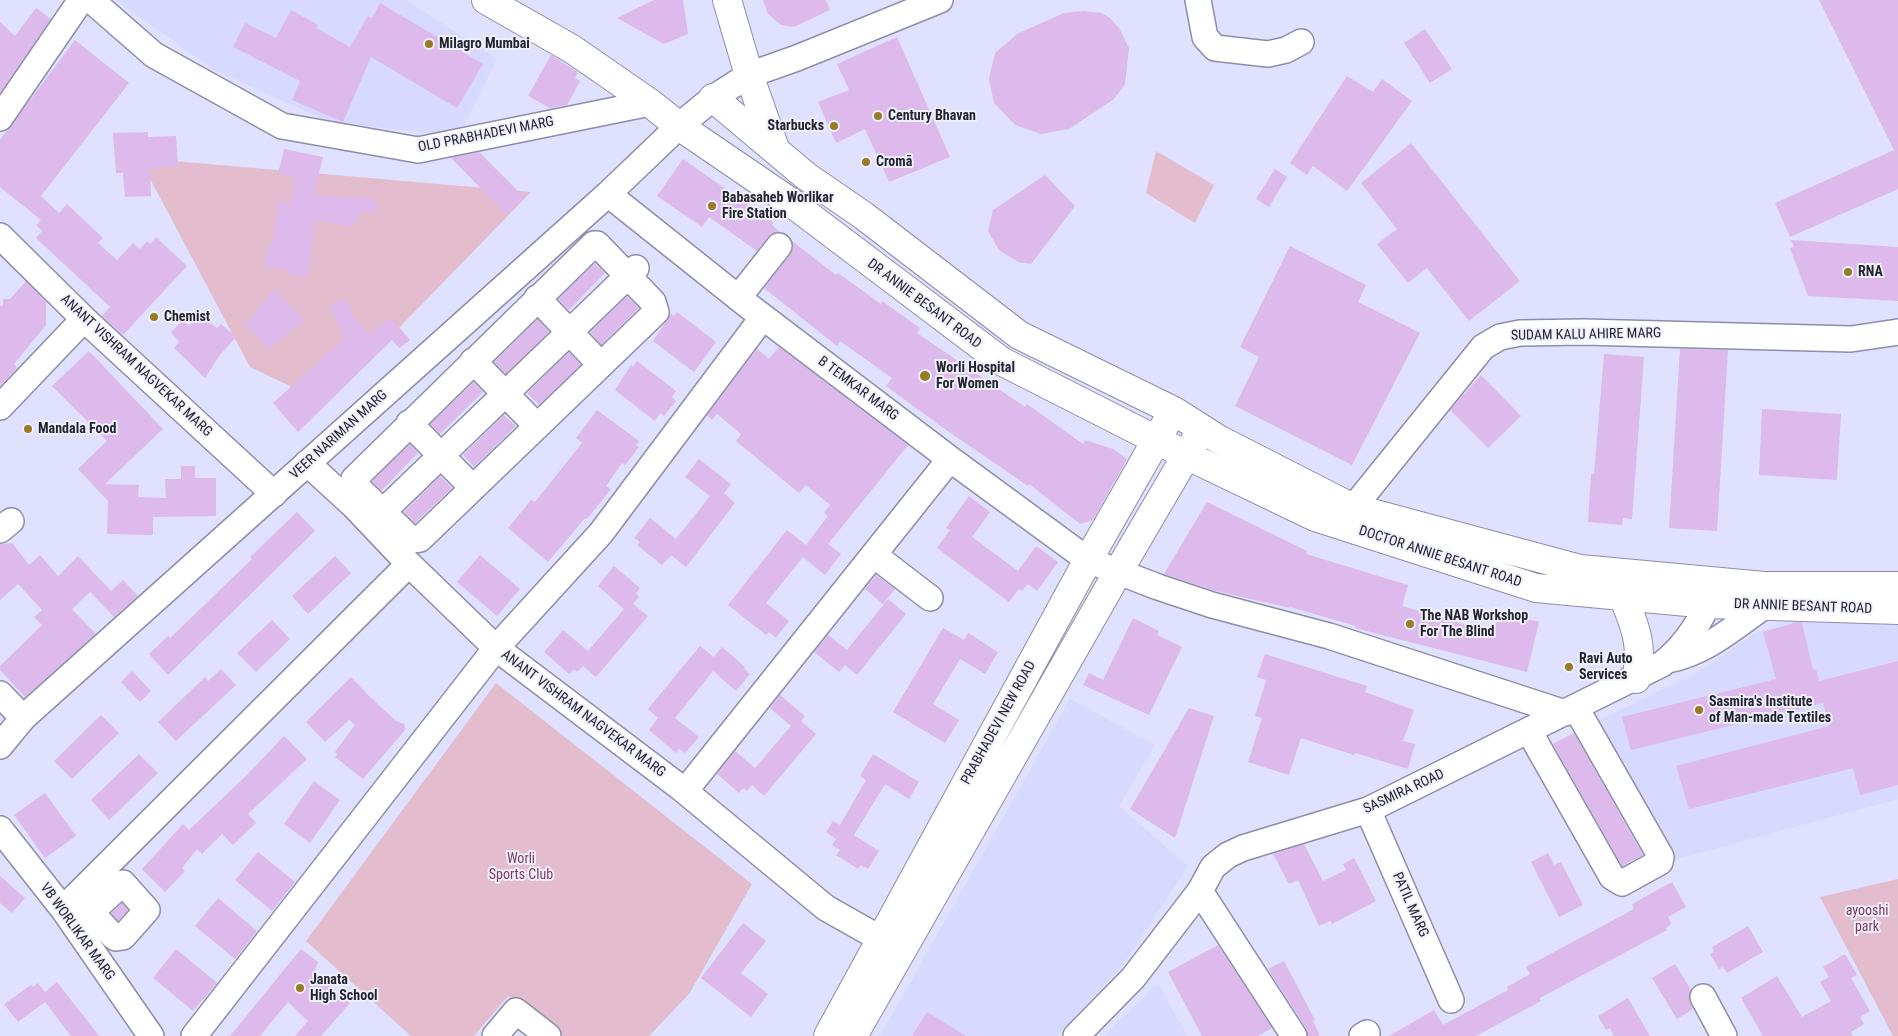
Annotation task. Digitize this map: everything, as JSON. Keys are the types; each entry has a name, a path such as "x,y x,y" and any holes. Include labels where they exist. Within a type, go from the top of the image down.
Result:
{"main road":[{"name":"DR ANNIE BESANT ROAD","path":"486,0 572,49 679,126 789,201 1000,361 1186,455"},
{"path":"727,0 749,74 777,153"},
{"path":"713,98 777,153 1019,335 1174,411 1203,430"},
{"name":"PRABHADEVI NEW ROAD","path":"828,1036 1088,560 1174,411"},
{"name":"PRABHADEVI NEW ROAD","path":"853,1036 1118,572 1186,455 1203,430"},
{"name":"DOCTOR ANNIE BESANT ROAD","path":"1203,430 1353,508 1580,569 1713,594"},
{"name":"DOCTOR ANNIE BESANT ROAD","path":"1186,455 1315,517 1536,588 1623,596 1713,594"},
{"name":"DR ANNIE BESANT ROAD","path":"1713,594 1764,586 1898,586"},
{"name":"DR ANNIE BESANT ROAD","path":"1713,594 1763,607 1898,610"},
{"path":"1623,596 1640,644 1640,663 1636,679"}],"street":[{"path":"0,118 80,0"},
{"name":"OLD PRABHADEVI MARG","path":"91,0 154,55 282,126 418,150 650,104"},
{"name":"VEER NARIMAN MARG","path":"0,746 23,718 608,194 679,126 713,98 749,74 797,58 940,0"},
{"path":"1198,0 1205,37 1215,48 1268,54 1286,50 1301,42"},
{"name":"B TEMKAR MARG","path":"608,194 738,298 950,459 1088,560 1212,605 1329,636 1570,711"},
{"name":"ANANT VISHRAM NAGVEKAR MARG","path":"0,236 84,319 274,494"},
{"path":"594,244 597,244 632,272 653,302 656,312 416,541 377,517 355,485 354,479 537,298 594,244"},
{"path":"738,298 779,246"},
{"path":"377,517 632,272"},
{"path":"537,298 601,365"},
{"path":"194,1036 496,648 601,533 763,317"},
{"path":"0,407 84,319"},
{"name":"SUDAM KALU AHIRE MARG","path":"1353,508 1483,347 1500,337 1520,334 1584,332 1851,339 1898,332"},
{"path":"473,361 537,426"},
{"path":"409,423 473,488"},
{"path":"685,791 950,459"},
{"name":"ANANT VISHRAM NAGVEKAR MARG","path":"307,463 377,517 409,564 496,648 685,791 826,908 881,939"},
{"path":"874,555 930,598"},
{"path":"77,906 409,564"},
{"name":"SASMIRA ROAD","path":"1076,1036 1133,978 1200,890 1213,867 1228,855 1243,848 1368,810 1636,679 1668,660 1681,647 1713,594"},
{"path":"1668,660 1688,656 1716,640 1763,607"},
{"path":"0,694 23,718"},
{"path":"1530,731 1612,877 1622,883 1655,866 1660,862 1661,857 1570,711"},
{"name":"PATIL MARG","path":"1368,810 1451,1000"},
{"name":"VB WORLIKAR MARG","path":"0,830 77,906 152,1036"},
{"path":"1200,890 1294,1036"},
{"path":"1703,997 1724,1036"},
{"path":"495,1036 516,1011 548,1036"}],"shaded area":[{"path":"116,0 406,0 497,59 458,137 328,121 214,70"},
{"path":"1790,620 1898,622 1898,799 1669,861 1591,724 1697,673 1754,634"},
{"path":"1070,699 1155,745 1119,806 1188,866 1123,965 1057,1036 880,1036"},
{"path":"1158,983 1187,1036 1104,1036"}],"green space":[{"path":"1156,151 1214,185 1195,223 1146,193"},
{"path":"139,158 531,192 326,403 250,367"},
{"name":"Worli Sports Club","path":"496,683 752,884 689,994 649,1036 563,1036 508,996 474,1036 411,1036 306,941"},
{"name":"ayooshi park","path":"1898,879 1898,1036 1893,1036 1820,897"}],"building":[{"path":"654,0 683,0 688,34 664,44 617,18"},
{"path":"763,0 826,0 830,10 794,27 781,25 768,14"},
{"path":"1819,0 1898,0 1898,189 1790,237 1775,203 1894,150"},
{"path":"380,3 483,64 457,108 371,57 343,122 292,100 300,81 233,47 245,23 276,38 291,10 318,25 316,28 350,47 368,16 372,18"},
{"path":"36,8 51,19 0,93 0,22 15,36"},
{"path":"1084,11 1101,13 1110,18 1119,28 1129,48 1125,84 1114,99 1069,129 1041,134 1015,125 994,103 989,79 995,53 1017,34 1064,13"},
{"path":"1425,29 1452,69 1430,83 1404,43"},
{"name":"Century Bhavan","path":"897,37 950,157 889,182 865,129 836,143 818,102 849,90 837,64"},
{"path":"75,40 129,83 41,196 59,213 67,204 103,238 98,243 117,260 133,243 140,249 147,241 150,244 156,237 187,266 123,335 102,316 110,307 36,238 42,231 36,225 41,220 0,187 0,140"},
{"path":"551,55 578,72 575,78 580,81 567,105 550,108 528,96"},
{"path":"1347,76 1373,92 1382,79 1412,101 1347,191 1313,166 1307,175 1290,163"},
{"path":"148,132 148,137 176,136 178,166 150,168 151,196 125,197 123,173 116,173 113,133"},
{"path":"1411,143 1520,281 1469,321 1427,268 1408,283 1377,244 1397,229 1361,183"},
{"path":"284,149 323,157 314,195 376,199 378,211 362,212 352,227 315,220 308,277 287,274 290,270 265,267 268,243 273,244 278,201 291,202 295,177 278,174"},
{"path":"479,152 524,197 506,214 451,158"},
{"name":"Babasaheb Worlikar Fire Station","path":"683,159 774,223 772,225 780,232 768,237 757,251 709,217 702,227 657,196"},
{"path":"1275,169 1287,177 1269,207 1256,199"},
{"path":"1045,175 1075,206 1031,264 1018,262 999,250 988,231 993,210"},
{"name":"RNA","path":"1791,240 1898,247 1898,301 1808,296 1790,248 1794,247"},
{"path":"792,241 836,275 838,273 881,304 882,301 920,328 917,333 1025,407 1027,404 1083,444 1085,440 1113,449 1127,459 1093,520 1080,524 1029,484 1028,486 942,427 886,386 892,378 840,341 837,346 764,288 790,255 793,248"},
{"path":"1290,246 1366,285 1358,302 1420,333 1352,465 1235,406 1259,357 1240,347"},
{"path":"595,263 605,273 569,310 558,299"},
{"path":"26,281 46,302 46,325 14,364 17,368 0,386 0,306 3,306 3,299 10,299"},
{"path":"274,289 304,320 268,349 245,324"},
{"path":"627,296 639,308 601,345 590,332"},
{"path":"345,298 353,315 369,334 391,318 410,340 399,348 392,340 298,432 273,403 344,338 329,305"},
{"path":"677,312 716,342 694,372 653,341 671,314 674,316"},
{"path":"200,314 217,328 221,324 236,337 220,355 205,378 174,348 179,342 171,332 183,320 189,326"},
{"path":"538,319 549,332 506,374 494,362"},
{"path":"779,347 908,445 828,544 841,554 825,575 803,557 766,603 789,621 776,638 769,632 766,635 728,605 787,530 806,545 828,516 824,513 830,505 806,485 799,493 736,441 741,434 717,414 712,420 707,415 757,349 769,359"},
{"path":"1680,349 1728,350 1717,531 1669,528"},
{"path":"89,351 163,429 105,484 139,485 138,497 166,498 165,479 181,479 181,466 195,466 195,478 216,478 216,516 153,517 153,535 107,534 108,501 78,469 107,441 52,386"},
{"path":"569,352 581,365 539,405 527,393"},
{"path":"1604,354 1644,357 1632,519 1623,518 1622,525 1588,522 1591,474 1594,474"},
{"path":"637,361 676,391 672,397 676,401 664,416 660,413 655,421 615,390 631,365 633,367"},
{"path":"1481,375 1521,416 1488,448 1450,410"},
{"path":"474,382 483,392 440,434 430,424"},
{"path":"1762,409 1841,414 1837,480 1759,475"},
{"path":"597,410 639,441 636,445 639,447 625,465 622,463 606,486 611,489 548,562 508,528 531,500 535,502 582,443 576,438"},
{"path":"504,415 516,426 474,467 463,455"},
{"path":"410,444 418,453 381,491 372,481"},
{"path":"699,459 731,484 724,493 735,503 686,567 671,555 662,565 637,545 640,542 634,538 650,518 676,539 710,496 685,477"},
{"path":"440,476 452,488 415,523 404,512"},
{"path":"969,496 990,512 972,537 1018,571 1036,546 1058,562 1037,591 1028,584 1022,591 1019,589 1009,602 937,548 950,530 946,528"},
{"path":"1207,502 1307,551 1306,554 1408,585 1402,606 1487,631 1489,627 1493,628 1503,612 1539,622 1527,672 1355,628 1356,626 1290,607 1216,591 1164,574"},
{"path":"297,512 315,531 168,675 149,654 168,636 170,638 252,559 250,557"},
{"path":"12,543 29,565 40,555 58,576 78,556 111,591 123,580 138,596 114,617 90,592 72,609 96,634 25,697 0,670 0,666 42,625 34,617 42,610 18,584 0,600 0,544"},
{"path":"480,555 520,589 497,616 457,582"},
{"path":"335,556 351,573 308,614 292,596"},
{"path":"614,566 640,588 636,593 639,597 633,604 648,616 596,677 583,666 577,672 574,669 569,674 544,652 563,630 588,651 624,609 598,586"},
{"path":"876,575 895,589 883,604 865,589"},
{"path":"888,599 906,614 857,675 845,665 839,672 814,652 828,635 847,650"},
{"path":"1133,618 1159,631 1157,635 1182,647 1149,715 1083,685 1089,673 1103,680"},
{"path":"272,620 290,639 256,672 237,653"},
{"path":"1798,622 1802,623 1813,670 1816,669 1819,681 1898,661 1898,785 1860,795 1853,768 1689,809 1676,766 1829,726 1823,703 1631,750 1622,717 1776,679 1763,632"},
{"path":"943,628 964,640 968,633 998,652 985,674 960,659 933,704 959,720 945,743 893,712"},
{"path":"700,646 714,657 722,647 745,667 744,669 750,674 736,691 713,671 675,718 699,737 685,753 679,749 676,753 649,730 658,718 648,709"},
{"path":"1265,654 1367,686 1365,692 1414,710 1403,741 1415,744 1408,769 1355,753 1354,755 1301,738 1289,775 1248,762 1262,718 1255,716 1266,680 1257,677"},
{"path":"221,669 236,685 176,741 158,722 205,677 208,681"},
{"path":"132,671 151,691 140,702 121,682"},
{"path":"351,677 396,721 404,724 406,729 363,779 335,757 338,754 335,752 355,725 349,720 325,742 306,722"},
{"path":"780,695 805,716 801,721 816,734 764,796 752,785 747,791 743,788 739,793 717,774 735,751 755,768 791,726 770,708"},
{"path":"1189,708 1214,716 1175,838 1130,809"},
{"path":"101,715 119,733 72,779 54,761"},
{"path":"1574,733 1643,855 1622,866 1553,744"},
{"path":"284,736 307,759 248,814 256,823 233,845 222,834 202,854 197,849 182,868 185,871 165,892 142,869 183,824 189,830 245,777"},
{"path":"139,754 158,773 109,820 91,800"},
{"path":"873,754 919,782 909,799 885,784 854,835 879,851 868,869 861,865 858,869 836,855 840,850 832,845 836,839 826,832 833,821 840,825 866,780 860,776"},
{"path":"314,781 340,800 310,843 284,824"},
{"path":"45,793 76,836 45,858 14,815"},
{"path":"1304,844 1323,881 1346,870 1343,864 1354,858 1376,901 1332,924 1330,921 1319,926 1298,880 1289,884 1273,854"},
{"path":"258,852 295,882 272,911 235,880"},
{"path":"1548,853 1554,865 1561,862 1583,905 1559,917 1531,862"},
{"path":"0,876 25,898 12,913 0,903"},
{"path":"1672,882 1686,907 1668,917 1671,924 1666,928 1667,930 1540,998 1541,1001 1476,1036 1389,1036 1434,1010 1443,1025 1508,990 1507,987 1530,974 1526,967 1634,909 1632,904"},
{"path":"218,898 257,931 235,959 195,926"},
{"path":"122,903 128,910 118,921 111,913"},
{"path":"743,923 766,941 741,973 768,994 751,1017 701,978"},
{"path":"1748,926 1763,952 1727,973 1723,967 1719,969 1710,954 1714,952 1712,947"},
{"path":"1218,945 1272,1028 1258,1036 1202,1036 1168,972"},
{"path":"176,949 217,983 193,1011 153,978"},
{"name":"Janata High School","path":"301,949 318,962 314,973 350,1003 321,1036 295,1036 308,1021 288,1002 260,1036 230,1036"},
{"path":"1845,954 1857,975 1851,978 1870,1011 1860,1017 1864,1024 1851,1032 1853,1036 1763,1036 1741,998 1777,976 1802,1017 1831,1001 1820,982 1829,977 1823,967"},
{"path":"1284,961 1315,1020 1313,1021 1320,1036 1308,1036 1306,1028 1268,969"},
{"path":"1675,964 1691,990 1689,997 1693,1009 1677,1019 1652,978"},
{"path":"57,982 99,1036 71,1036 45,1002 18,1022 4,1004 31,985 33,987 38,983 45,992"},
{"path":"1628,998 1650,1036 1614,1036 1610,1028 1606,1030 1598,1016"},
{"path":"927,1012 966,1036 912,1036"}],"place":[{"name":"Milagro Mumbai","path":"429,44"},
{"name":"Century Bhavan","path":"878,116"},
{"name":"Starbucks","path":"834,126"},
{"name":"Cromā","path":"866,162"},
{"name":"Babasaheb Worlikar Fire Station","path":"712,206"},
{"name":"RNA","path":"1848,272"},
{"name":"Chemist","path":"154,317"},
{"name":"Worli Hospital For Women","path":"925,376"},
{"name":"Mandala Food","path":"28,429"},
{"name":"The NAB Workshop For The Blind","path":"1410,624"},
{"name":"Ravi Auto Services","path":"1569,667"},
{"name":"Sasmira's Institute of Man-made Textiles","path":"1699,710"},
{"name":"Janata High School","path":"300,988"}]}
